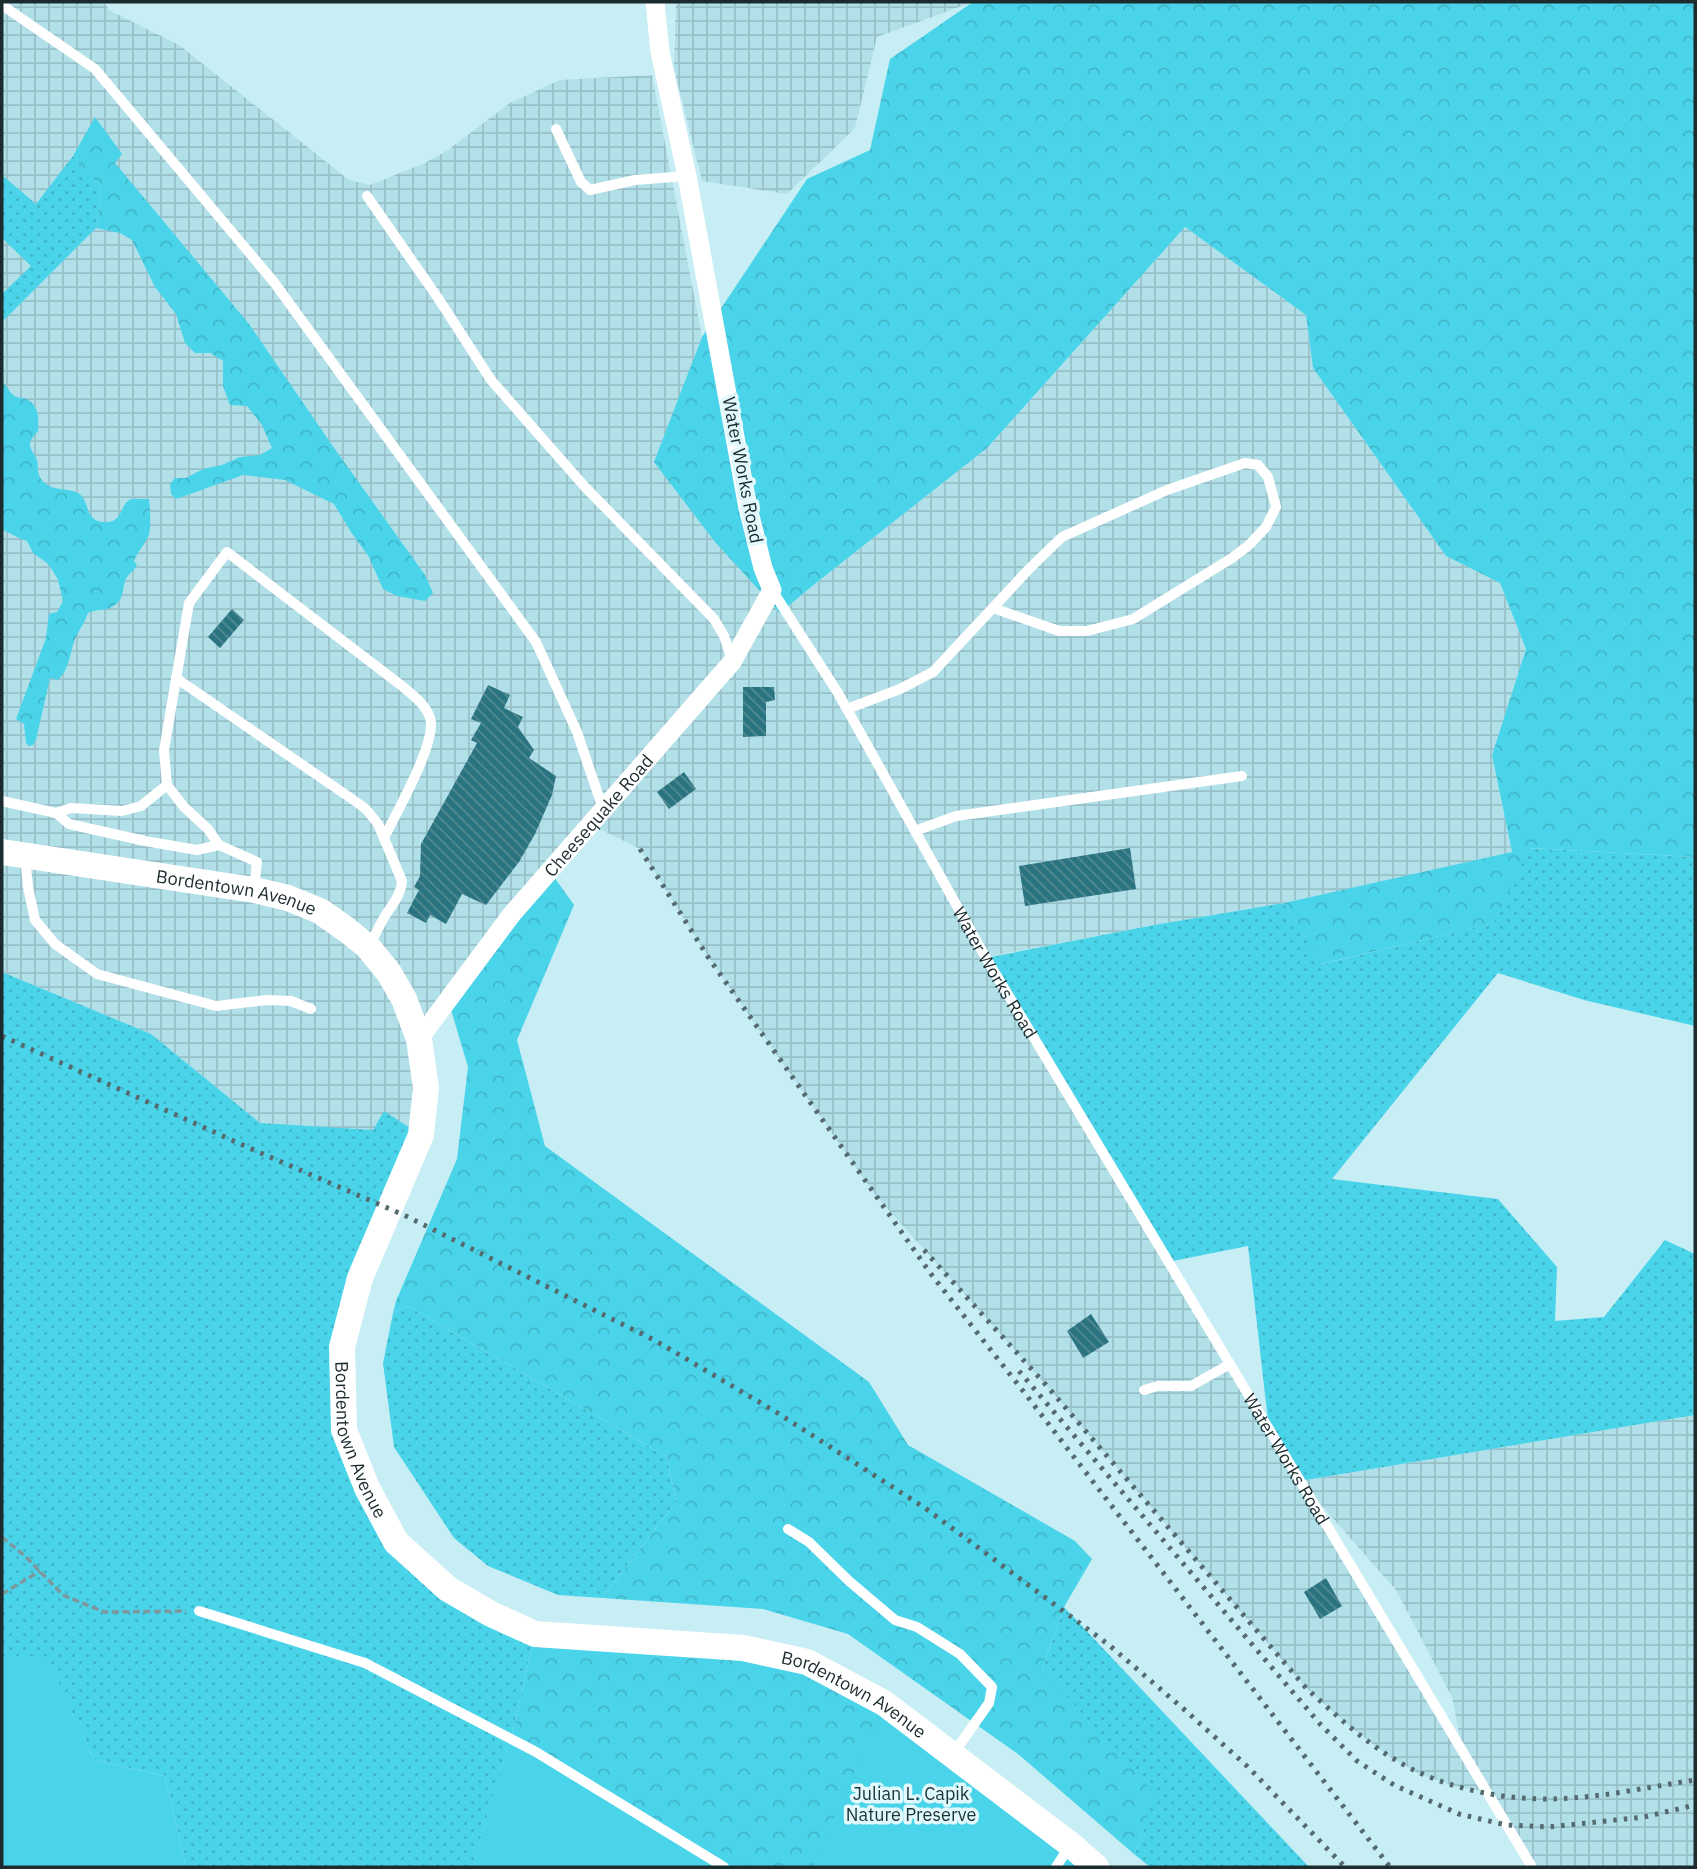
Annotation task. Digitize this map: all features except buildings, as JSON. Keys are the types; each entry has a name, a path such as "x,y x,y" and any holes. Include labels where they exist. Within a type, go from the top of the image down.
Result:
{"main road":[{"name":"Bordentown Avenue","path":"13,854 254,890 288,898 320,911 368,947 389,973 404,999 419,1039 426,1088 421,1135 360,1278 342,1348 344,1430 367,1488 396,1542 447,1589 491,1614 535,1634 743,1648 807,1662 884,1703 1071,1845 1096,1867"}],"street":[{"name":"Water Works Road","path":"656,2 660,52 687,176 748,508 763,568 772,590"},
{"name":"Cheesequake Road","path":"419,1039 512,914 732,662 772,590"}],"lane":[{"path":"2,5 95,69 273,281 536,642 577,732 603,809"},
{"path":"556,129 581,182 590,190 635,180 687,176"},
{"path":"367,196 491,380 585,488 714,619 724,636 732,662"},
{"path":"847,709 900,689 933,672 993,608 1062,537 1167,490 1245,463 1258,465 1268,477 1276,507 1266,527 1249,545 1133,619 1087,631 1059,631 993,608"},
{"path":"254,890 257,862 219,845 208,829 184,807 167,785 164,750 189,603 227,552 416,697 427,710 432,725 427,747 384,838"},
{"name":"Water Works Road","path":"772,590 847,709 986,958 1532,1867"},
{"path":"176,678 366,809 378,824 402,886 368,947"},
{"path":"915,831 956,816 1242,776"},
{"path":"56,813 71,808 122,811 141,806 167,785"},
{"path":"2,801 56,813 69,824 145,841 197,850 219,845"},
{"path":"13,854 28,887 35,920 55,944 97,974 216,1006 267,1000 291,1001 312,1009"},
{"path":"1144,1390 1158,1385 1191,1386 1230,1364"},
{"path":"788,1529 809,1542 895,1620 917,1627 960,1654 992,1687 989,1703 952,1755"},
{"path":"199,1611 365,1663 536,1752 724,1867"},
{"path":"1056,1867 1071,1845"}],"path":[{"path":"2,1537 63,1595 104,1612 199,1611"},
{"path":"2,1594 40,1572"}],"shaded area":[{"path":"2,2 104,2 109,10 179,45 349,180 370,185 425,163 448,150 510,103 560,80 652,75 702,337 684,387 780,613 987,448 1185,227 1306,315 1313,368 1446,556 1500,583 1526,649 1492,755 1512,853 1284,903 987,957 1464,1759 1452,1697 1396,1590 1300,1481 1695,1415 1695,1867 1533,1867 1487,1792 1453,1786 1420,1774 1393,1759 1350,1727 1307,1689 1046,1385 876,1196 708,957 640,849 590,824 419,1039 421,1135 260,1123 151,1034 2,972"},
{"path":"676,2 973,2 877,37 855,128 787,194 702,181 674,68"}],"green space":[{"path":"973,2 1695,2 1695,857 1529,848 1494,923 1321,964 1284,903 1512,852 1492,755 1526,649 1500,583 1446,556 1313,368 1306,315 1185,227 987,448 780,613 715,542 654,462 702,337 807,179 870,150 890,59"},
{"path":"95,117 122,154 115,163 249,324 425,575 433,593 425,601 397,596 383,589 369,557 334,504 285,480 243,475 176,499 171,494 170,484 175,478 186,478 203,469 240,457 260,455 272,448 262,425 247,406 230,405 223,386 223,361 210,353 195,353 185,343 176,314 155,287 132,240 120,233 96,228 101,188 73,156"},
{"path":"73,156 101,188 96,228 2,322 2,294 31,266 2,238 2,175 36,204"},
{"path":"2,381 12,394 28,400 36,410 38,431 30,447 37,460 39,476 46,484 78,493 85,501 90,515 99,521 115,520 130,500 149,499 150,506 149,535 134,561 137,565 126,579 119,602 110,608 88,613 75,639 63,675 58,680 50,678 36,740 29,746 26,743 24,724 16,719 46,638 49,614 57,612 63,601 58,580 47,563 33,553 27,541 2,530"},
{"path":"1528,848 1695,857 1695,1026 1584,1000 1498,973 1332,1179 1498,1199 1557,1267 1555,1321 1604,1317 1665,1240 1695,1254 1695,1415 1300,1481 1269,1429 1248,1246 1168,1262 986,958 1284,903 1322,964 1493,923"},
{"path":"549,870 574,905 517,1040 545,1146 869,1382 908,1445 1075,1541 1092,1559 1064,1607 1042,1669 1154,1793 1134,1854 1018,1754 848,1634 763,1609 602,1598 676,1502 667,1457 408,1306 393,1313 457,1159 468,1067 449,1003"},
{"path":"2,972 151,1034 260,1123 373,1130 384,1111 421,1135 360,1278 344,1430 396,1542 535,1634 511,1739 472,1867 186,1867 165,1776 94,1760 46,1657 2,1656"},
{"path":"408,1306 667,1457 676,1502 602,1598 558,1595 488,1566 454,1538 394,1447 383,1363 393,1313"},
{"path":"1064,1607 1309,1867 1150,1867 1134,1854 1144,1829 1042,1669"},
{"path":"535,1634 807,1662 1096,1867 472,1867 511,1739"},
{"path":"2,1656 46,1656 94,1760 165,1776 186,1867 2,1867"},
{"name":"Julian L. Capik Nature Preserve","path":"884,1703 1096,1867 813,1867"},
{"path":"511,1739 575,1777 752,1867 472,1867"}],"railway":[{"path":"640,849 708,957 931,1274 1390,1867"},
{"path":"2,1036 406,1216 656,1341 776,1412 925,1508 1109,1645 1248,1767 1345,1867"},
{"path":"924,1250 1046,1385 1307,1689 1382,1752 1411,1769 1450,1784 1491,1794 1532,1799 1588,1797 1695,1780"},
{"path":"1019,1371 1320,1724 1357,1761 1394,1785 1459,1814 1506,1825 1549,1827 1644,1817 1695,1805"}]}
